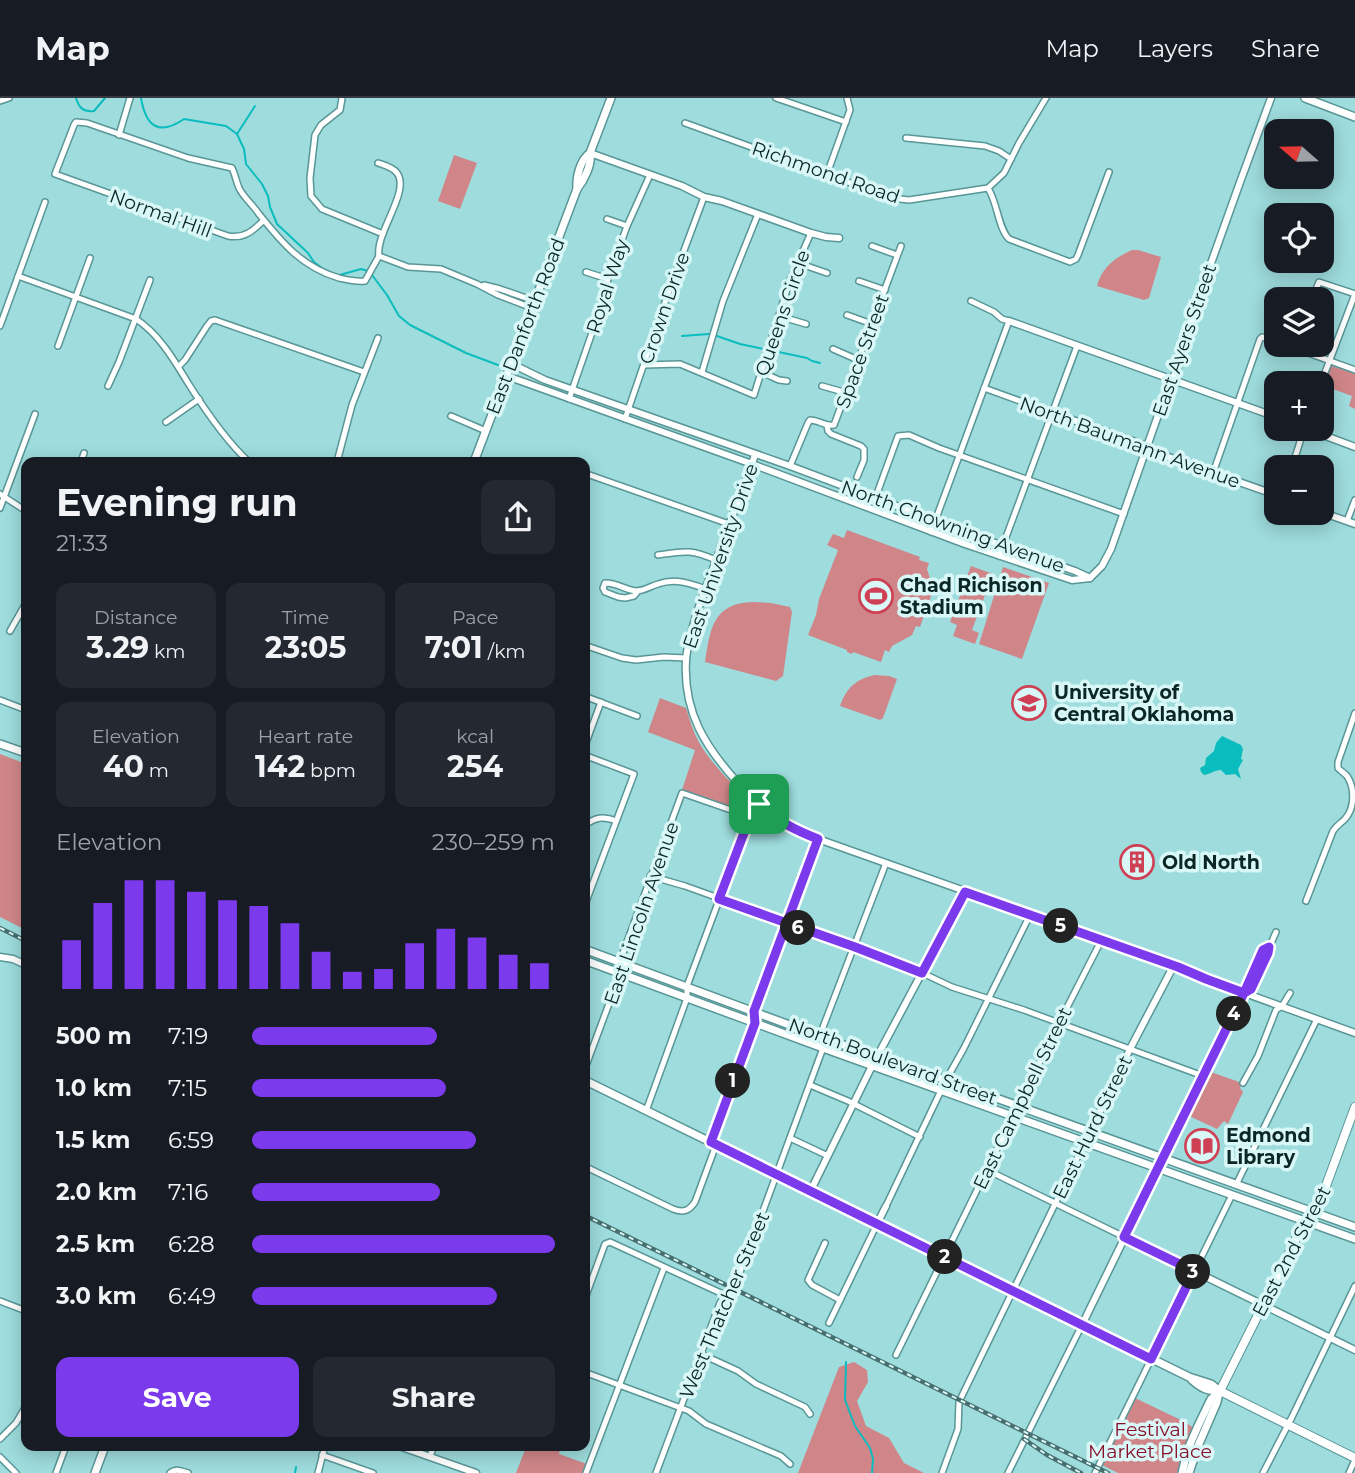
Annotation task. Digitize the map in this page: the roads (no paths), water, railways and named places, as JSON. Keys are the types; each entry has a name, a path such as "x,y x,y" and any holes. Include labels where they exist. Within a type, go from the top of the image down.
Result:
{"main road":[{"name":"East Danforth Road","path":"476,457 577,189 576,180 585,157 590,153 611,98"},
{"path":"1305,98 1355,117"},
{"path":"0,744 21,751"},
{"name":"North Boulevard Street","path":"590,951 1355,1227"},
{"name":"North Boulevard Street","path":"590,962 1355,1239"},
{"path":"590,1083 1151,1359 1211,1384 1355,1459"},
{"name":"East 2nd Street","path":"1220,1391 1305,1221 1318,1205 1351,1128 1355,1107"},
{"path":"1182,1473 1198,1426 1211,1399 1220,1391"},
{"path":"1189,1473 1220,1391"},
{"path":"95,1473 103,1451"}],"street":[{"path":"0,101 9,98"},
{"path":"130,98 119,135 188,158 232,167 245,197 264,220 302,261 331,275 365,281 379,257 383,234 401,186 399,175 378,163"},
{"path":"342,98 340,110 321,125 315,135 310,178 311,196 322,209 383,234"},
{"path":"776,98 846,122"},
{"path":"827,174 850,110 847,98"},
{"path":"1046,98 1004,173 988,188 999,213 1002,231 1009,239 1070,262 1076,260 1109,172"},
{"name":"East Ayers Street","path":"1090,578 1107,560 1168,384 1175,376 1189,324 1235,195 1272,98"},
{"name":"Normal Hill","path":"119,135 87,123 76,122 55,174 228,236 236,237 252,232 264,220"},
{"name":"Richmond Road","path":"685,123 899,200 988,188"},
{"path":"906,138 985,146 1011,159"},
{"path":"590,153 682,186 704,197 811,233 839,238"},
{"name":"Royal Way","path":"569,399 627,226 650,175"},
{"name":"Crown Drive","path":"625,419 704,197"},
{"path":"0,326 45,202"},
{"path":"644,365 680,364 702,372 723,301 758,214"},
{"path":"607,219 627,226"},
{"name":"Queens Circle","path":"702,372 754,395 790,280 811,233"},
{"path":"872,246 897,255"},
{"name":"Space Street","path":"790,466 810,420 834,425 901,246"},
{"path":"379,257 408,267 441,270 498,295 533,304"},
{"path":"58,346 89,258"},
{"path":"798,262 827,273"},
{"path":"586,272 608,279"},
{"path":"18,276 136,320 150,330 244,457"},
{"path":"108,386 150,280"},
{"path":"859,281 885,290"},
{"path":"1317,287 1319,282 1355,294 1325,371"},
{"path":"971,301 1002,319 1264,413"},
{"path":"847,315 872,324"},
{"path":"779,316 806,324"},
{"path":"179,366 207,326 215,320 364,372"},
{"path":"932,532 1009,321"},
{"path":"338,457 347,421 378,338"},
{"path":"1213,473 1237,403 1264,338"},
{"path":"999,556 1077,346"},
{"path":"833,349 858,360"},
{"path":"1322,357 1355,370"},
{"name":"North Chowning Avenue","path":"512,364 545,380 790,466 1090,578"},
{"path":"761,372 787,381"},
{"name":"North Chowning Avenue","path":"507,376 999,556 1072,580 1090,578"},
{"path":"822,386 847,393"},
{"name":"North Baumann Avenue","path":"984,388 1264,491"},
{"path":"166,422 199,399"},
{"path":"0,508 2,496 35,414"},
{"path":"451,416 486,431"},
{"path":"827,425 831,434 864,449 864,460 857,477"},
{"path":"875,499 898,436 909,435 1124,514"},
{"path":"1334,439 1355,447"},
{"path":"83,457 84,453"},
{"name":"East University Drive","path":"755,455 689,638 686,658 688,700 704,739 720,763 759,804 787,826 818,839 1174,965 1355,1033"},
{"path":"590,475 729,524"},
{"path":"2,496 21,508"},
{"path":"1347,521 1355,500"},
{"path":"1334,516 1355,524"},
{"path":"658,555 686,551 716,560"},
{"path":"638,591 634,596 622,598 604,592 603,588 604,583 610,582 638,591 673,580 706,589"},
{"path":"10,631 21,612"},
{"path":"590,647 636,660 664,656 686,658"},
{"path":"590,698 637,716"},
{"path":"0,700 21,708"},
{"path":"590,732 601,702"},
{"path":"1306,901 1333,831 1351,811 1355,798 1351,783 1338,768 1338,762 1355,713"},
{"path":"590,757 634,774 591,890"},
{"name":"East Lincoln Avenue","path":"590,1056 620,974 620,961 682,793 751,817"},
{"path":"646,1111 688,998 687,986 719,899 751,817 759,804"},
{"path":"590,823 598,818 616,821"},
{"path":"1345,818 1355,822"},
{"path":"590,1169 673,1209 684,1211 695,1202 755,1023 754,1011 818,839"},
{"path":"823,1048 820,1035 886,863"},
{"path":"650,876 855,947 952,987 1203,1076"},
{"path":"810,1192 877,1056 965,892"},
{"path":"829,1324 946,1080 1030,915"},
{"path":"1008,1473 1263,950 1269,947 1276,932"},
{"name":"East Campbell Street","path":"896,1355 1102,939"},
{"path":"0,957 21,963"},
{"name":"East Hurd Street","path":"942,1473 958,1429 959,1402 1084,1142 1174,965"},
{"path":"1243,1083 1258,1056 1276,1010 1290,993"},
{"path":"1095,1473 1317,1019"},
{"name":"West Thatcher Street","path":"656,1473 720,1303 742,1269 823,1048"},
{"path":"810,1085 919,1137"},
{"path":"790,1138 828,1156"},
{"path":"987,1170 1355,1350"},
{"path":"590,1285 605,1244 610,1242 725,1295"},
{"path":"825,1243 808,1280 812,1285 841,1300"},
{"path":"586,1473 664,1268"},
{"path":"1263,1473 1355,1286"},
{"path":"0,1301 21,1309"},
{"path":"701,1354 738,1371 756,1384 805,1406 810,1414"},
{"path":"590,1374 681,1408 706,1424 781,1456 790,1464"},
{"path":"0,1439 21,1414"},
{"path":"56,1473 64,1451"},
{"path":"317,1473 323,1451"},
{"path":"414,1451 477,1473"},
{"path":"430,1456 432,1451"},
{"path":"322,1455 373,1473"},
{"path":"0,1457 16,1473"},
{"path":"1349,1473 1355,1459"},
{"path":"170,1473 178,1470 188,1473"}],"water":[{"path":"1222,736 1241,745 1243,749 1243,760 1238,769 1241,779 1235,774 1226,775 1221,770 1204,775 1201,772 1200,768 1205,765 1206,758 1214,751"}],"waterway":[{"path":"76,98 82,109 87,111 94,111 105,98"},
{"path":"141,98 146,116 155,126 167,127 184,119 226,126 237,134 244,149 246,164 262,184 277,224 322,268"},
{"path":"237,134 255,106"},
{"path":"336,276 361,269 368,271"},
{"path":"372,275 399,316 410,325 466,353 498,365"},
{"path":"682,336 709,334"},
{"path":"717,336 820,363"},
{"path":"846,1362 845,1400 855,1426 870,1448 873,1459 872,1473"},
{"path":"295,1473 296,1467"}],"railway":[{"path":"0,928 21,938"},
{"path":"590,1218 1108,1473"},
{"path":"1024,1439 1081,1473"}],"place":[{"name":"Chad Richison Stadium","path":"876,596"},
{"name":"University of Central Oklahoma","path":"1029,703"},
{"name":"Old North","path":"1137,862"},
{"name":"Edmond Library","path":"1202,1146"}],"park label":[{"name":"Festival Market Place","path":"1150,1440"}]}
